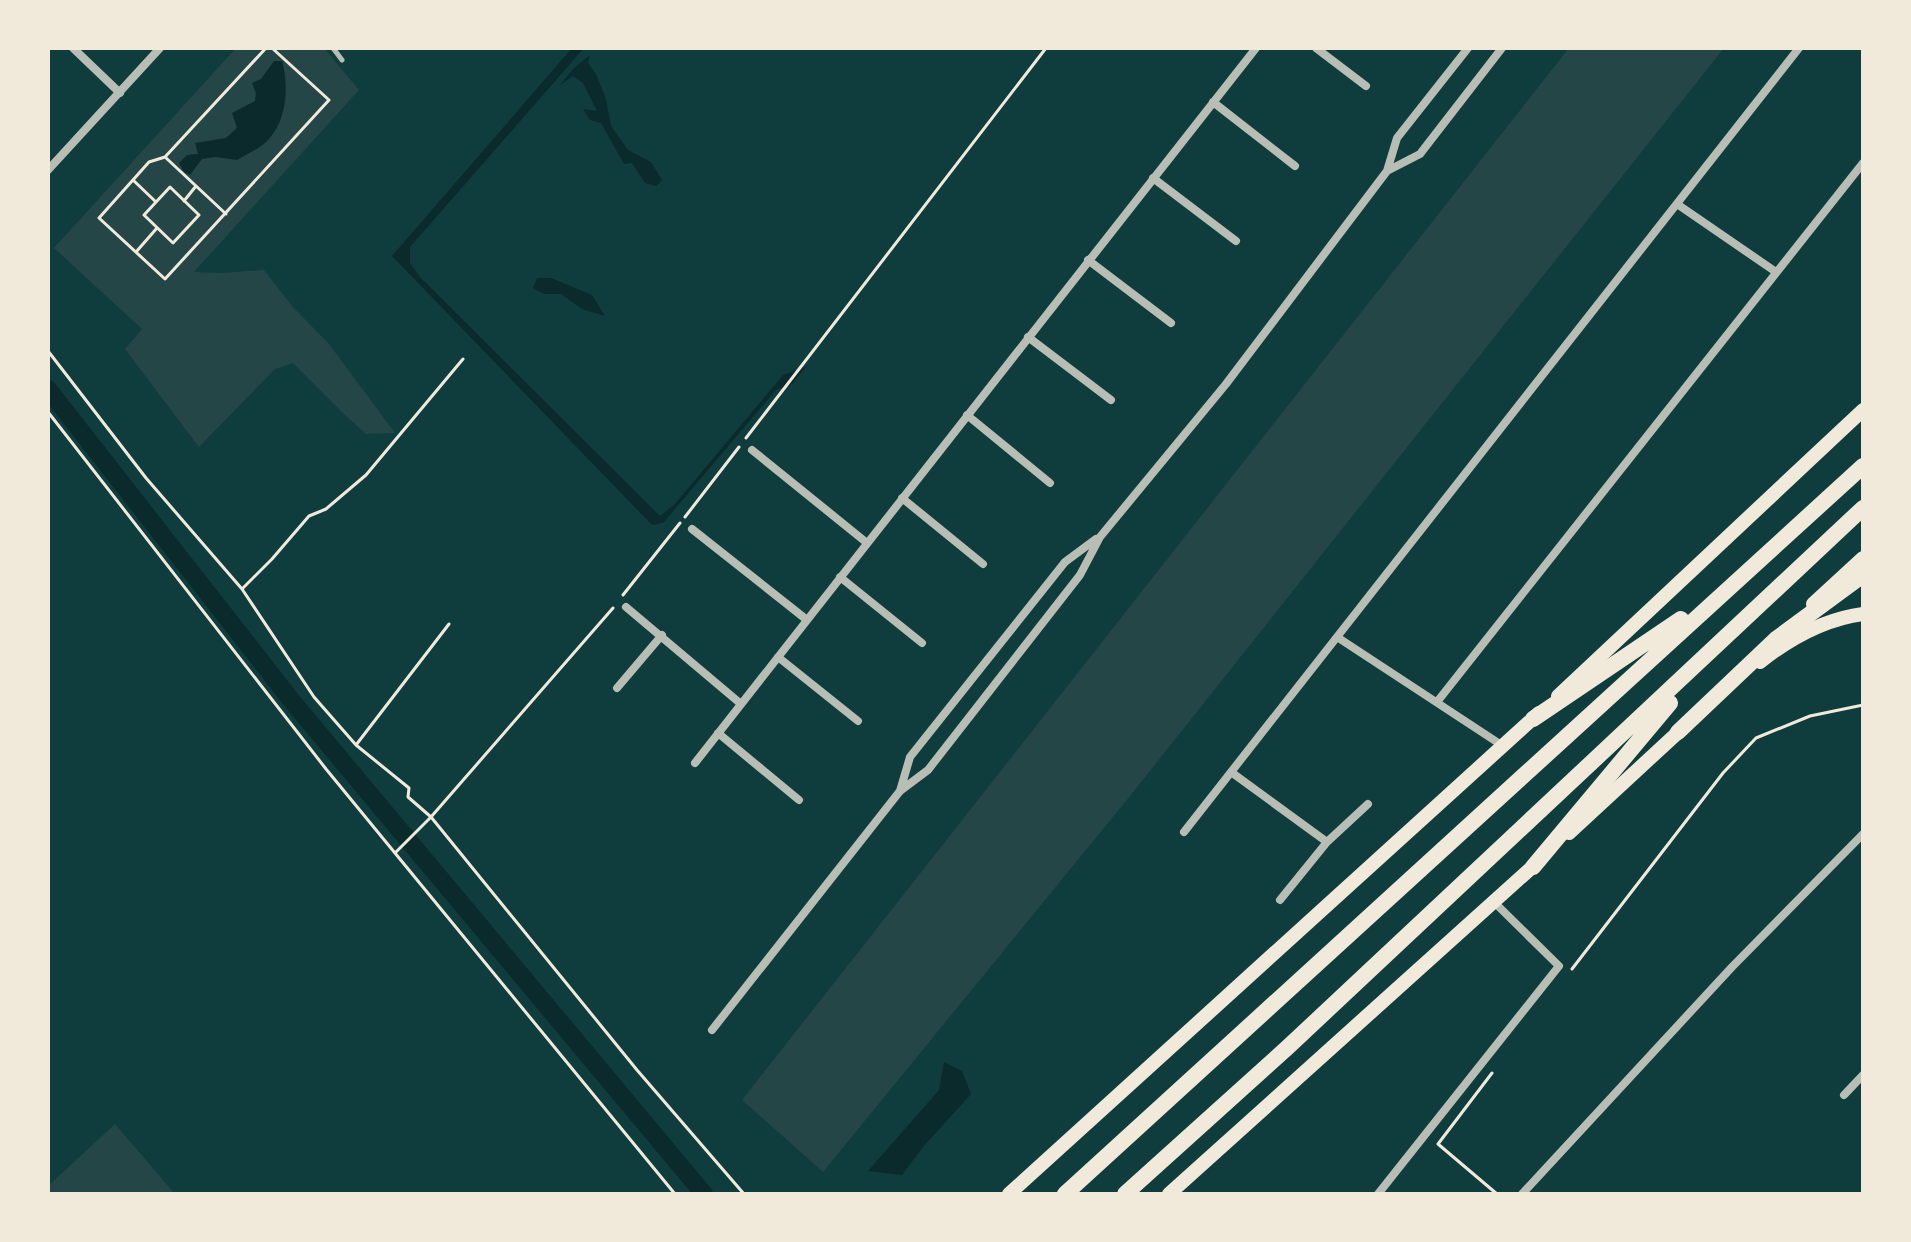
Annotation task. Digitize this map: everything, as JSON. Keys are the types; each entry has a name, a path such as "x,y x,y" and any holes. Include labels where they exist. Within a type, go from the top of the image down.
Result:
{"main road":[{"path":"1009,1194 1533,719 1863,410"},
{"path":"1065,1194 1859,469"},
{"path":"1125,1194 1288,1047 1863,508"},
{"path":"1169,1194 1533,867 1863,558"},
{"path":"1776,639 1863,575"},
{"path":"1533,719 1735,581"},
{"path":"1678,732 1747,672 1792,640 1847,616 1863,614"},
{"path":"1533,867 1714,649"}],"street":[{"path":"73,48 120,93"},
{"path":"49,167 160,48"},
{"path":"695,763 1256,48"},
{"path":"1316,48 1366,86"},
{"path":"712,1030 900,791 928,770 1080,575 1100,537 1226,384 1387,171 1397,138 1468,48"},
{"path":"1387,171 1420,154 1502,48"},
{"path":"1184,832 1799,48"},
{"path":"1213,102 1295,166"},
{"path":"1437,702 1863,163"},
{"path":"1153,178 1236,241"},
{"path":"1677,204 1776,272"},
{"path":"1088,260 1171,323"},
{"path":"1028,337 1111,400"},
{"path":"967,415 1050,483"},
{"path":"752,450 867,543"},
{"path":"902,498 983,564"},
{"path":"692,529 807,620"},
{"path":"900,791 910,757 1065,562 1100,537"},
{"path":"840,577 922,643"},
{"path":"626,607 741,704"},
{"path":"617,688 662,635"},
{"path":"1337,637 1503,746"},
{"path":"778,657 858,721"},
{"path":"718,733 799,800"},
{"path":"1231,772 1327,842"},
{"path":"1280,900 1327,842 1368,804"},
{"path":"1522,1194 1732,967 1863,834"},
{"path":"1378,1194 1559,966 1494,902"},
{"path":"1844,1095 1863,1075"}],"lane":[{"path":"333,48 342,60"}],"path":[{"path":"266,48 165,157 149,162 99,218 165,279 329,100 272,48"},
{"path":"623,595 1046,48"},
{"path":"165,157 226,214"},
{"path":"133,180 156,202"},
{"path":"184,201 196,186"},
{"path":"170,187 199,215 173,243 144,215 156,202 170,187"},
{"path":"136,252 158,228"},
{"path":"48,351 146,478 242,589 314,697 356,745 409,788 408,797 431,817 637,1070 744,1194"},
{"path":"242,589 309,516 326,509 366,475 463,359"},
{"path":"48,412 326,769 675,1194"},
{"path":"396,852 431,817 613,607"},
{"path":"356,745 449,624"},
{"path":"1571,971 1723,773 1756,738 1810,716 1863,705"},
{"path":"1495,1069 1438,1144 1497,1194"}],"shaded area":[{"path":"236,48 324,48 359,90 194,272 264,270 292,306 329,344 395,433 366,434 293,363 275,369 199,447 125,349 142,329 54,248"},
{"path":"572,48 584,48 410,247 410,263 420,277 660,516 674,505 783,375 806,367 792,384 776,390 663,523 652,525 392,256"},
{"path":"1569,48 1724,48 1130,796 823,1172 742,1100"},
{"path":"590,55 588,63 606,99 611,126 628,150 651,162 662,180 656,186 645,183 632,163 624,164 601,123 590,120 583,109 597,111 583,83 573,76 559,86"},
{"path":"274,61 282,61 286,91 280,122 269,139 237,160 202,159 190,175 184,172 179,163 187,155 198,154 195,143 226,138 237,128 232,113 255,101 252,83 261,79"},
{"path":"537,278 551,278 592,295 605,316 582,309 561,294 544,294 533,288"},
{"path":"944,1062 962,1071 971,1094 902,1175 868,1171 939,1090"},
{"path":"115,1124 175,1194 48,1194 48,1186"}],"waterway":[{"path":"48,389 292,701 704,1194"}]}
